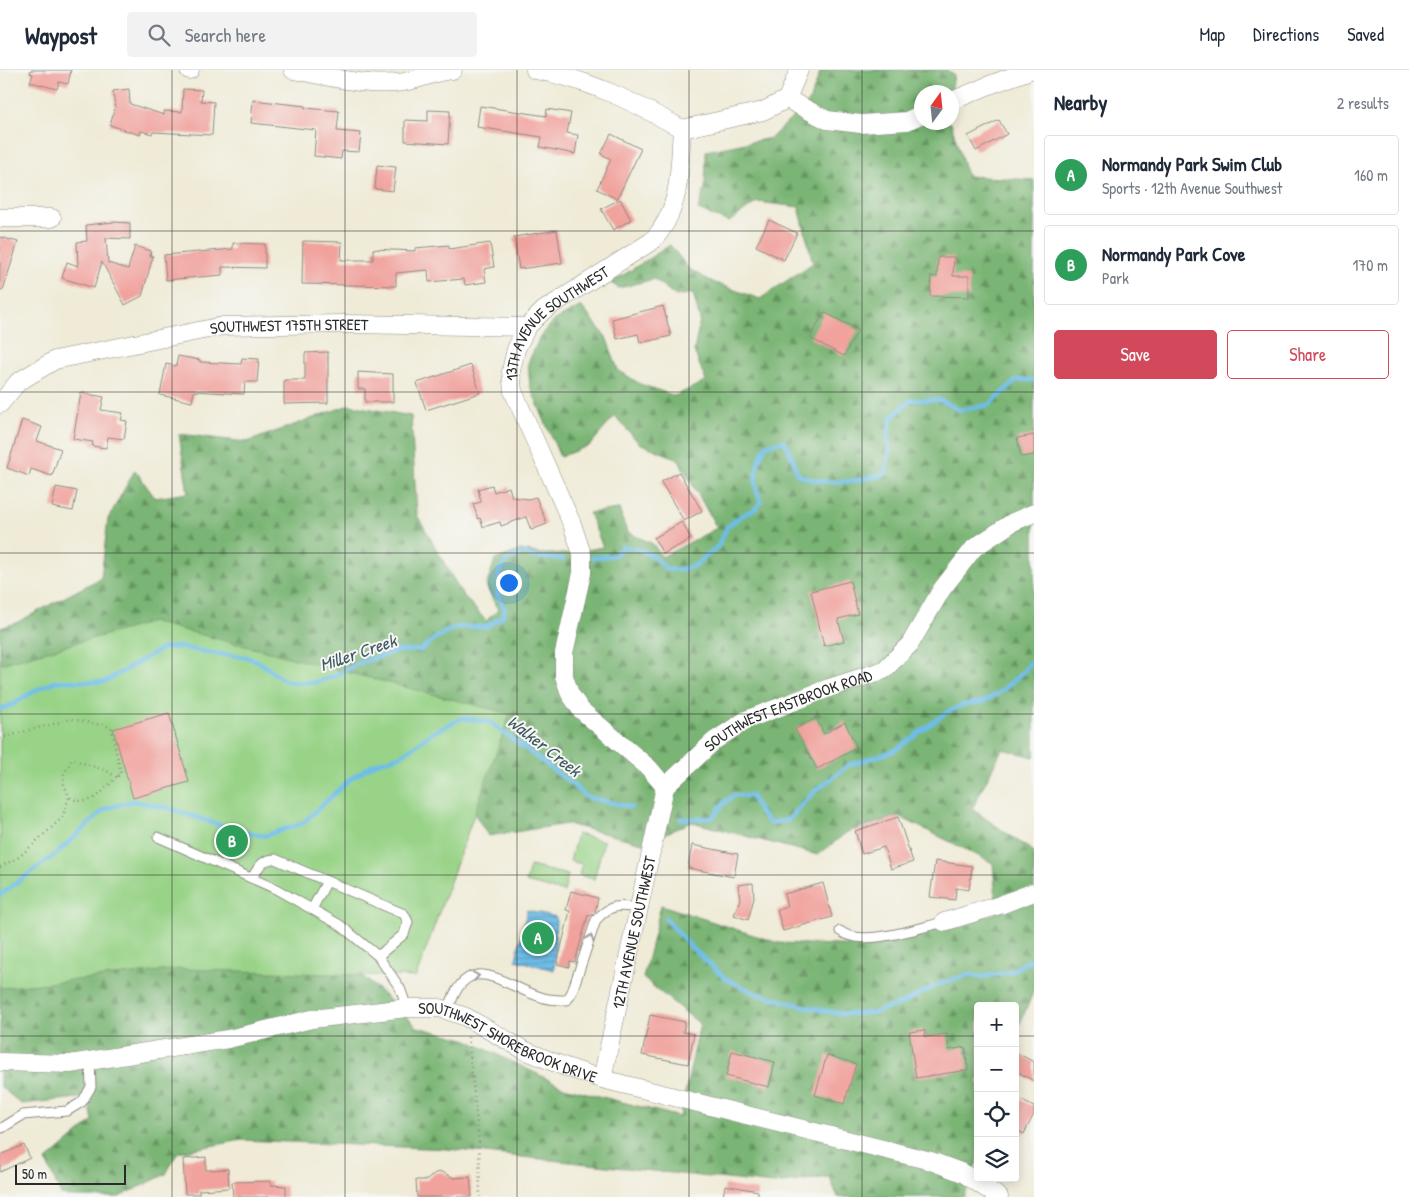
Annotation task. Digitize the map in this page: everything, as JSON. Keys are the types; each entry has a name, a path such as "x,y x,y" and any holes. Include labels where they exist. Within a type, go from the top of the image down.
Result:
{"street":[{"path":"293,70 364,83 404,82 453,70"},
{"path":"535,70 582,81 652,112 682,129 763,111 787,99 799,70"},
{"path":"959,98 1030,70"},
{"path":"787,99 827,120 861,124 907,121 914,118"},
{"name":"13TH AVENUE SOUTHWEST","path":"665,786 649,768 581,710 570,694 564,676 564,653 582,573 582,554 572,524 513,391 511,370 516,349 527,327 544,310 652,241 661,230 671,214 676,193 682,129"},
{"path":"0,218 52,218"},
{"name":"SOUTHWEST 175TH STREET","path":"0,404 18,382 55,360 223,326 344,324 527,327"},
{"name":"SOUTHWEST EASTBROOK ROAD","path":"665,786 714,741 746,720 829,688 884,670 910,644 942,589 974,548 1012,522 1034,513"},
{"name":"12TH AVENUE SOUTHWEST","path":"602,1079 665,786"},
{"path":"944,922 1000,905 1034,892"},
{"name":"SOUTHWEST SHOREBROOK DRIVE","path":"0,1062 70,1064 228,1039 312,1019 408,1008 440,1008 466,1017 524,1050 563,1066 602,1079 931,1161 964,1173 999,1197"}],"lane":[{"path":"158,837 276,888 340,925 378,956 400,988 408,1008"},
{"path":"252,878 261,864 267,859 275,859 404,914 408,922 404,934 378,956"},
{"path":"312,909 327,881"},
{"path":"448,1011 453,994 469,976 483,975 507,982 543,998 567,1000 572,992 596,920 604,912 618,905 639,908"},
{"path":"840,932 846,936 856,938 879,937 944,922"},
{"path":"2,1128 23,1116 67,1111 82,1102 91,1087 90,1061"}],"path":[{"path":"0,738 72,719 111,727 121,774 100,795 80,801 69,797"},
{"path":"0,868 19,857 62,818 69,797 64,784 64,774 72,758 109,772 116,777"},
{"path":"466,1017 479,1142 480,1197"}],"green space":[{"path":"821,70 947,70 954,75 952,85 914,85 914,130 953,130 967,176 1034,180 1034,757 1002,749 972,809 1034,852 1034,990 1019,1026 1019,1002 974,1002 974,1169 963,1197 838,1197 829,1177 774,1184 448,1149 242,1140 178,1152 166,1174 119,1197 75,1197 61,1195 46,1161 93,1121 88,1097 21,1104 0,1086 0,921 304,927 379,990 417,1027 465,1039 564,1087 680,1117 700,1024 643,978 661,905 778,943 869,946 997,913 993,863 898,816 847,832 818,855 692,822 643,843 567,824 488,836 470,806 0,724 0,628 16,623 101,578 108,519 135,470 155,498 188,493 179,434 247,442 349,405 411,416 417,515 462,594 486,621 498,610 486,586 495,560 521,550 542,554 565,554 603,547 589,513 619,509 627,532 653,544 662,557 717,528 678,459 639,443 615,416 590,445 560,457 530,386 528,363 540,337 555,320 581,306 606,337 618,370 640,384 675,396 706,381 694,351 700,320 693,293 676,296 654,279 619,288 611,283 670,245 689,269 715,283 760,299 813,263 799,207 757,202 729,222 698,210 705,188 706,151 771,138 809,102"},
{"path":"152,622 510,714 416,977 180,969 0,988 0,664"},
{"path":"577,834 604,841 594,879 579,875 582,864 570,861"},
{"path":"530,866 568,875 564,892 526,882"}],"water":[{"path":"527,910 556,917 554,970 516,960"}],"building":[{"path":"31,70 71,70 68,84 59,82 57,89 30,82 33,74 30,73"},
{"path":"129,89 130,104 164,115 164,111 182,112 183,89 202,90 201,101 214,102 212,135 153,132 152,134 141,131 140,135 110,125 115,107 113,91"},
{"path":"253,100 339,111 337,131 361,133 359,152 342,151 341,159 314,156 316,130 251,123"},
{"path":"480,106 546,116 547,109 571,113 567,133 578,135 575,154 540,147 542,137 477,127"},
{"path":"428,110 450,111 448,144 405,141 405,120 428,121"},
{"path":"999,120 1007,134 976,151 968,136"},
{"path":"611,134 641,149 617,199 597,189 611,159 601,154"},
{"path":"377,165 396,167 393,191 375,189"},
{"path":"620,199 631,220 613,230 601,209"},
{"path":"769,220 797,233 784,260 756,246"},
{"path":"114,222 130,223 130,239 106,238 108,263 128,269 135,246 151,251 150,256 153,256 142,296 125,305 102,262 94,288 62,278 67,262 78,266 77,242 87,241 86,225"},
{"path":"557,230 562,263 519,269 514,237"},
{"path":"0,237 18,242 3,290 0,290"},
{"path":"303,241 342,242 341,260 373,260 373,249 415,251 415,248 449,245 449,249 490,243 494,267 484,269 486,282 465,285 464,279 429,282 428,270 396,273 396,286 302,284"},
{"path":"233,243 265,244 265,268 222,267 222,275 166,280 164,255 233,249"},
{"path":"938,257 954,257 953,276 969,276 969,297 930,296 931,276 937,277"},
{"path":"663,306 671,336 640,343 638,334 617,339 612,319"},
{"path":"824,312 858,330 844,356 810,338"},
{"path":"328,352 328,403 284,404 284,380 305,380 305,353"},
{"path":"178,356 200,360 200,362 241,364 242,358 259,359 257,382 245,382 244,394 194,391 192,402 160,395 166,364 176,366"},
{"path":"471,365 480,393 426,410 417,383"},
{"path":"358,372 393,374 393,402 365,402 365,389 358,389"},
{"path":"81,393 104,397 101,410 123,413 121,420 127,421 124,439 108,437 106,448 92,446 93,442 73,439"},
{"path":"22,420 42,427 37,441 61,449 52,476 31,469 29,476 7,468"},
{"path":"1034,435 1034,455 1021,457 1017,438"},
{"path":"679,472 702,511 684,521 661,482"},
{"path":"492,485 494,492 509,487 512,497 528,499 536,497 547,524 531,530 526,517 501,526 500,522 483,527 473,504 481,502 478,489"},
{"path":"56,487 77,491 73,511 52,507"},
{"path":"682,522 691,539 663,554 654,538"},
{"path":"850,581 858,614 838,619 844,641 824,646 811,591"},
{"path":"169,713 189,782 133,798 113,729"},
{"path":"816,718 824,734 845,722 857,748 817,769 795,729"},
{"path":"898,817 913,862 891,869 884,847 862,854 855,831"},
{"path":"692,845 738,854 734,877 688,868"},
{"path":"935,861 972,866 969,890 956,888 955,900 930,897"},
{"path":"753,883 754,898 748,920 734,915 740,899 738,885"},
{"path":"823,883 832,917 783,931 777,910 787,907 784,894"},
{"path":"571,891 598,898 595,912 591,916 588,915 575,962 570,961 569,967 557,964 570,911 566,910"},
{"path":"650,1015 685,1022 683,1032 694,1034 688,1064 642,1055"},
{"path":"925,1030 925,1037 947,1034 949,1050 965,1047 968,1070 916,1078 909,1032"},
{"path":"732,1051 775,1062 769,1087 726,1076"},
{"path":"1019,1054 1034,1062 1034,1081 1019,1073"},
{"path":"827,1055 856,1064 844,1104 815,1095"},
{"path":"1019,1099 1034,1107 1034,1114 1024,1134 1019,1131"},
{"path":"24,1145 30,1158 0,1172 0,1155"},
{"path":"206,1157 206,1170 228,1169 229,1188 199,1190 199,1194 185,1194 183,1159"},
{"path":"442,1172 454,1178 470,1177 472,1197 417,1197 416,1180 427,1180 435,1173"},
{"path":"271,1181 271,1185 286,1186 286,1197 233,1197 232,1182"},
{"path":"725,1185 758,1191 758,1197 723,1197"}],"waterway":[{"name":"Miller Creek","path":"592,558 616,555 622,547 647,553 666,569 678,570 696,565 718,546 727,527 741,516 755,509 761,502 756,487 756,473 766,445 784,441 793,459 797,474 818,481 841,482 874,477 885,474 889,455 888,438 891,418 911,400 940,400 960,410 989,405 1017,380 1034,380"},
{"name":"Miller Creek","path":"0,709 12,705 36,690 57,681 104,682 163,648 180,647 246,657 258,661 282,679 293,683 317,682 359,663 396,651 421,650 434,639 450,630 460,627 486,627 503,616 505,609 498,596 500,570 507,560 524,553 534,557 563,559"},
{"name":"Walker Creek","path":"681,819 712,818 724,803 734,795 751,796 759,811 769,823 788,820 815,791 849,765 894,751 947,712 963,705 983,702 999,693 1023,672 1034,658"},
{"name":"Walker Creek","path":"0,895 56,854 105,809 133,801 168,808 235,830 264,836 303,823 350,779 374,764 402,755 432,733 462,718 490,722 586,797 631,807"},
{"path":"665,918 692,948 726,979 755,993 811,1008 843,1014 873,1013 903,1003 935,986 954,979 969,975 983,977 1010,972 1034,958"}],"place":[{"name":"Normandy Park Cove","path":"232,841"},
{"name":"Normandy Park Swim Club","path":"538,938"}]}
